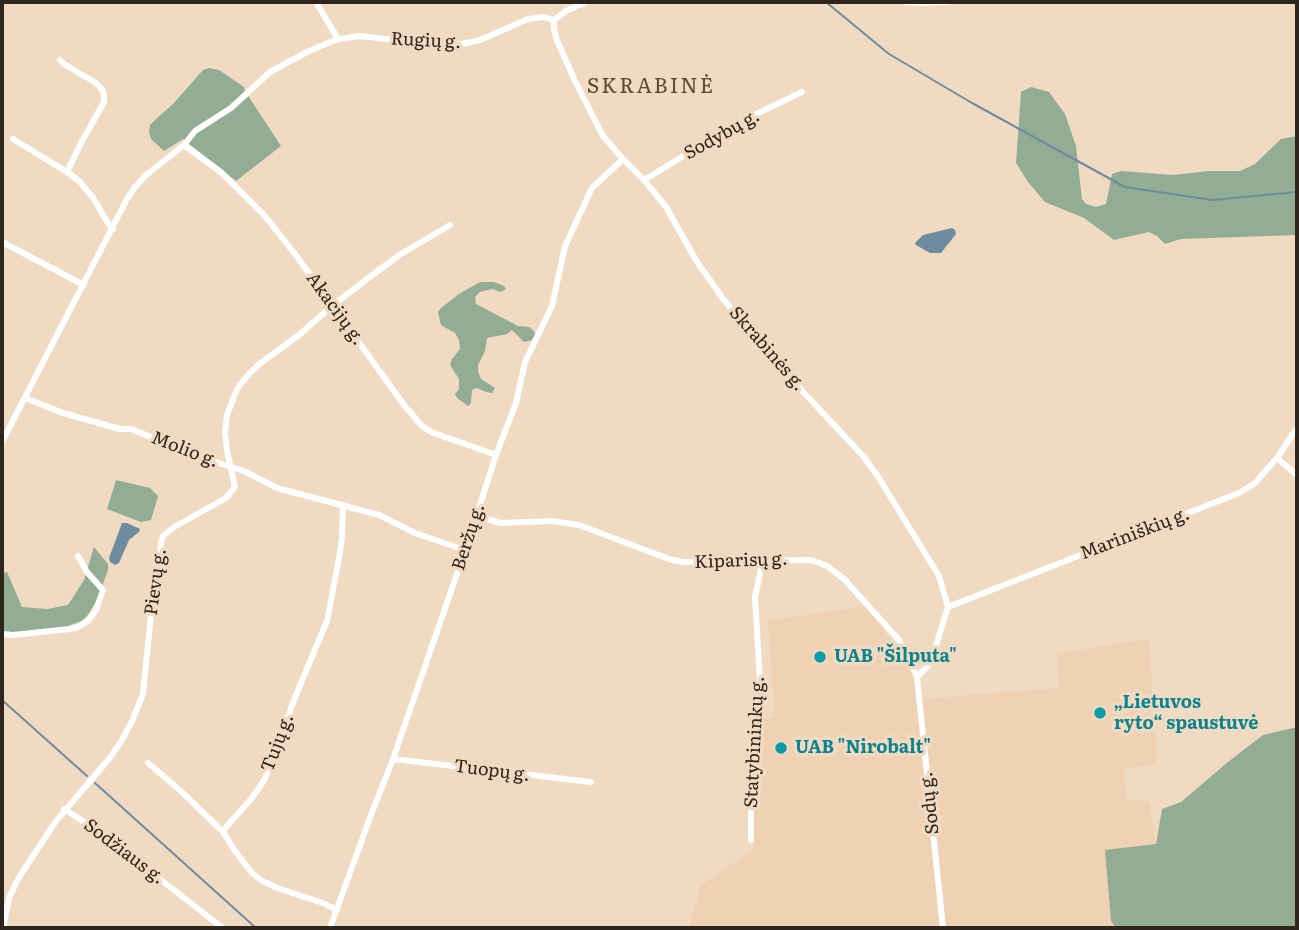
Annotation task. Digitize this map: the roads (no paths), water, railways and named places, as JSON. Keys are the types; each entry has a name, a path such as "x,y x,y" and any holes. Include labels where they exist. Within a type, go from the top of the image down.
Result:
{"street":[{"path":"2,442 135,187 184,145 195,131 231,108 270,72 338,39 316,2"},
{"path":"566,11 573,2"},
{"path":"554,20 586,2"},
{"path":"906,2 948,2"},
{"name":"Rugių g.","path":"338,39 360,36 453,46 480,40 528,19 543,17 554,20"},
{"name":"Skrabinės g.","path":"554,20 556,38 603,136 645,180 666,207 696,262 724,300 877,475 939,576 948,607"},
{"path":"60,60 96,83 104,96 104,102 68,172"},
{"name":"Sodybų g.","path":"645,180 740,122 802,93"},
{"path":"13,139 79,181 113,229"},
{"name":"Akacijų g.","path":"184,145 222,173 251,201 298,257 422,426 431,432 496,454"},
{"name":"Beržų g.","path":"330,928 393,759 496,454 516,403 525,362 552,306 565,246 592,188 623,159"},
{"name":"Pievų g.","path":"64,809 94,777 122,740 143,694 152,605 163,536 226,498 235,487 225,442 225,425 237,389 258,365 293,340 333,305 390,262 450,225"},
{"path":"2,242 84,285"},
{"name":"Molio g.","path":"25,398 120,429 131,429 244,471 277,488 379,515 415,533 465,550"},
{"name":"Mariniškių g.","path":"948,607 1239,493 1254,484 1277,458 1297,428"},
{"path":"1277,458 1297,475"},
{"name":"Tujų g.","path":"223,832 265,779 327,621 341,547 343,505"},
{"name":"Kiparisų g.","path":"476,516 501,523 552,521 579,525 682,562 811,560 827,566 844,579 899,640 917,677"},
{"path":"2,634 70,629 88,621 96,610 103,590 87,572 78,556"},
{"name":"Statybininkų g.","path":"751,840 753,752 761,700 755,597 763,560"},
{"path":"917,677 930,664 948,607"},
{"name":"Sodų g.","path":"917,677 943,928"},
{"name":"Tuopų g.","path":"393,759 591,782"},
{"path":"148,763 223,832 252,873 277,888 337,910"},
{"name":"Sodžiaus g.","path":"5,927 9,898 64,809 95,829 223,928"}],"water":[{"path":"952,228 956,234 941,253 930,253 915,243 923,235"},
{"path":"122,523 140,529 129,540 119,563 115,565 109,558"}],"waterway":[{"path":"826,2 889,54 1125,187 1212,200 1297,192"},
{"path":"2,700 87,776"},
{"path":"95,783 256,928"}],"place":[{"name":"UAB \"Šilputa\"","path":"820,657"},
{"name":"„Lietuvos ryto“ spaustuvė","path":"1100,713"},
{"name":"UAB \"Nirobalt\"","path":"781,748"}],"district":[{"name":"SKRABINĖ","path":"651,87"}]}
